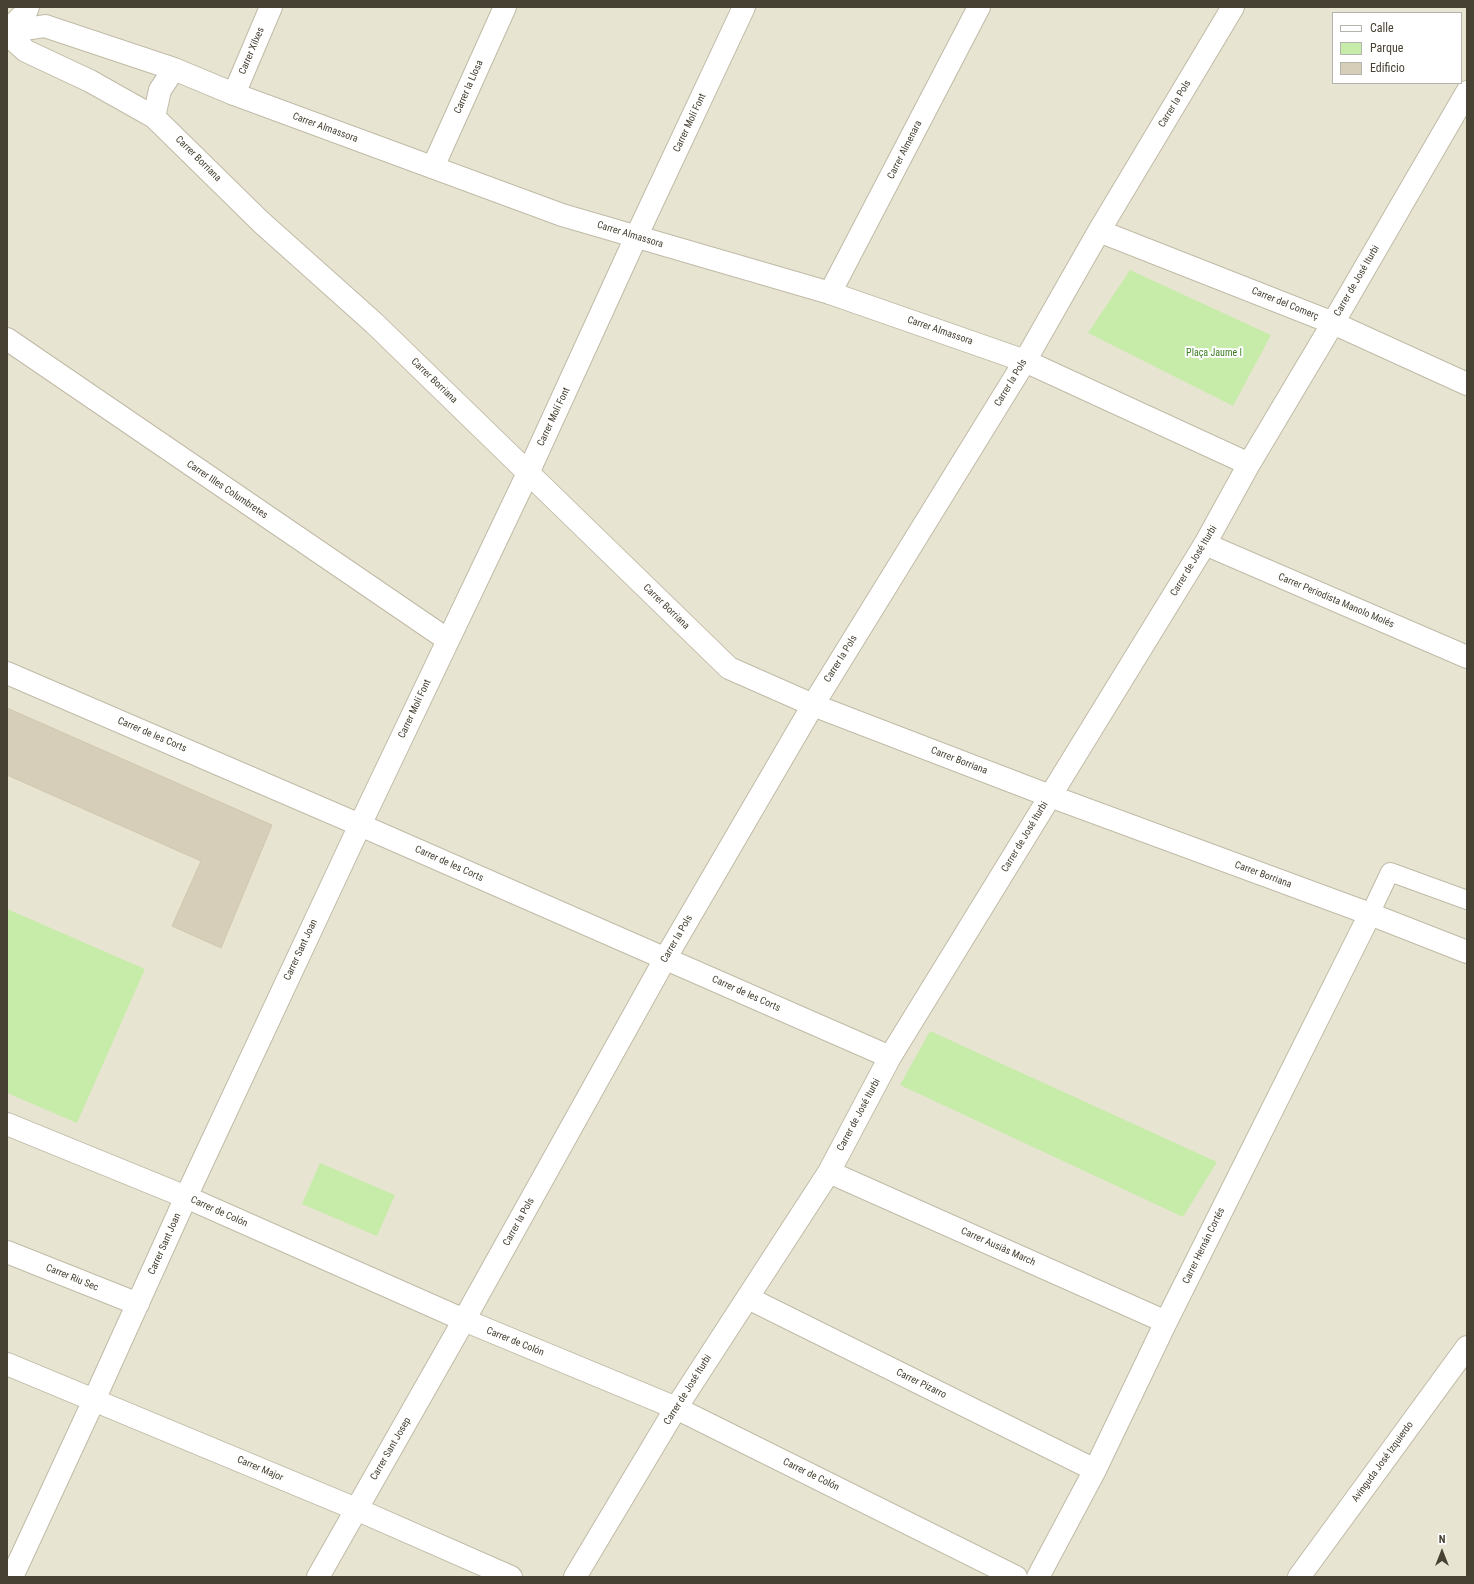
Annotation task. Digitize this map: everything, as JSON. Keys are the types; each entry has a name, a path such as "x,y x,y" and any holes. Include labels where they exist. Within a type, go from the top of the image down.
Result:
{"street":[{"path":"7,32 26,12 28,7"},
{"name":"Carrer Xilxes","path":"234,94 271,7"},
{"name":"Carrer la Llosa","path":"433,167 505,7"},
{"name":"Carrer Molí Font","path":"360,825 528,473 636,237 744,7"},
{"name":"Carrer Almenara","path":"830,294 979,7"},
{"name":"Carrer la Pols","path":"464,1320 665,959 813,705 1025,361 1099,231 1233,7"},
{"name":"Carrer Almassora","path":"7,32 46,26 174,69 234,94 562,215 830,294 1025,361 1249,464"},
{"name":"Carrer Borriana","path":"7,32 26,51 90,82 154,117 261,222 374,323 729,668 813,705 1050,796 1370,914 1467,952"},
{"path":"154,117 160,90 174,69"},
{"name":"Carrer de José Iturbi","path":"575,1577 676,1408 829,1172 890,1057 1205,544 1249,464 1467,92"},
{"name":"Carrer del Comerç","path":"1099,231 1333,323 1467,384"},
{"name":"Carrer Illes Columbretes","path":"7,339 448,640"},
{"name":"Carrer Periodista Manolo Molés","path":"1205,544 1467,657"},
{"name":"Carrer de les Corts","path":"7,673 360,825 890,1057"},
{"name":"Carrer Sant Joan","path":"12,1577 186,1197 360,825"},
{"name":"Carrer Hernán Cortés","path":"1038,1577 1095,1470 1166,1322 1370,914"},
{"name":"Carrer de Colón","path":"7,1124 186,1197 464,1320 676,1408 1016,1577"},
{"name":"Carrer Ausiàs March","path":"829,1172 1166,1322"},
{"name":"Carrer Riu Sec","path":"7,1252 138,1304"},
{"name":"Carrer Pizarro","path":"748,1298 1095,1470"},
{"name":"Carrer Sant Josep","path":"318,1577 464,1320"},
{"name":"Avinguda José Izquierdo","path":"1299,1577 1467,1347"},
{"name":"Carrer Major","path":"7,1364 356,1509 511,1577"}],"lane":[{"path":"1370,914 1390,872 1467,900"}],"shaded area":[{"path":"7,7 1467,7 1467,1577 7,1577"}],"green space":[{"name":"Plaça Jaume I","path":"1130,270 1271,335 1233,406 1088,333"},
{"path":"7,909 145,969 77,1123 7,1093"},
{"path":"930,1031 1217,1162 1183,1217 900,1085"},
{"path":"320,1163 395,1195 377,1236 302,1204"}],"building":[{"path":"7,708 272,825 221,948 172,926 201,861 7,775"}]}
